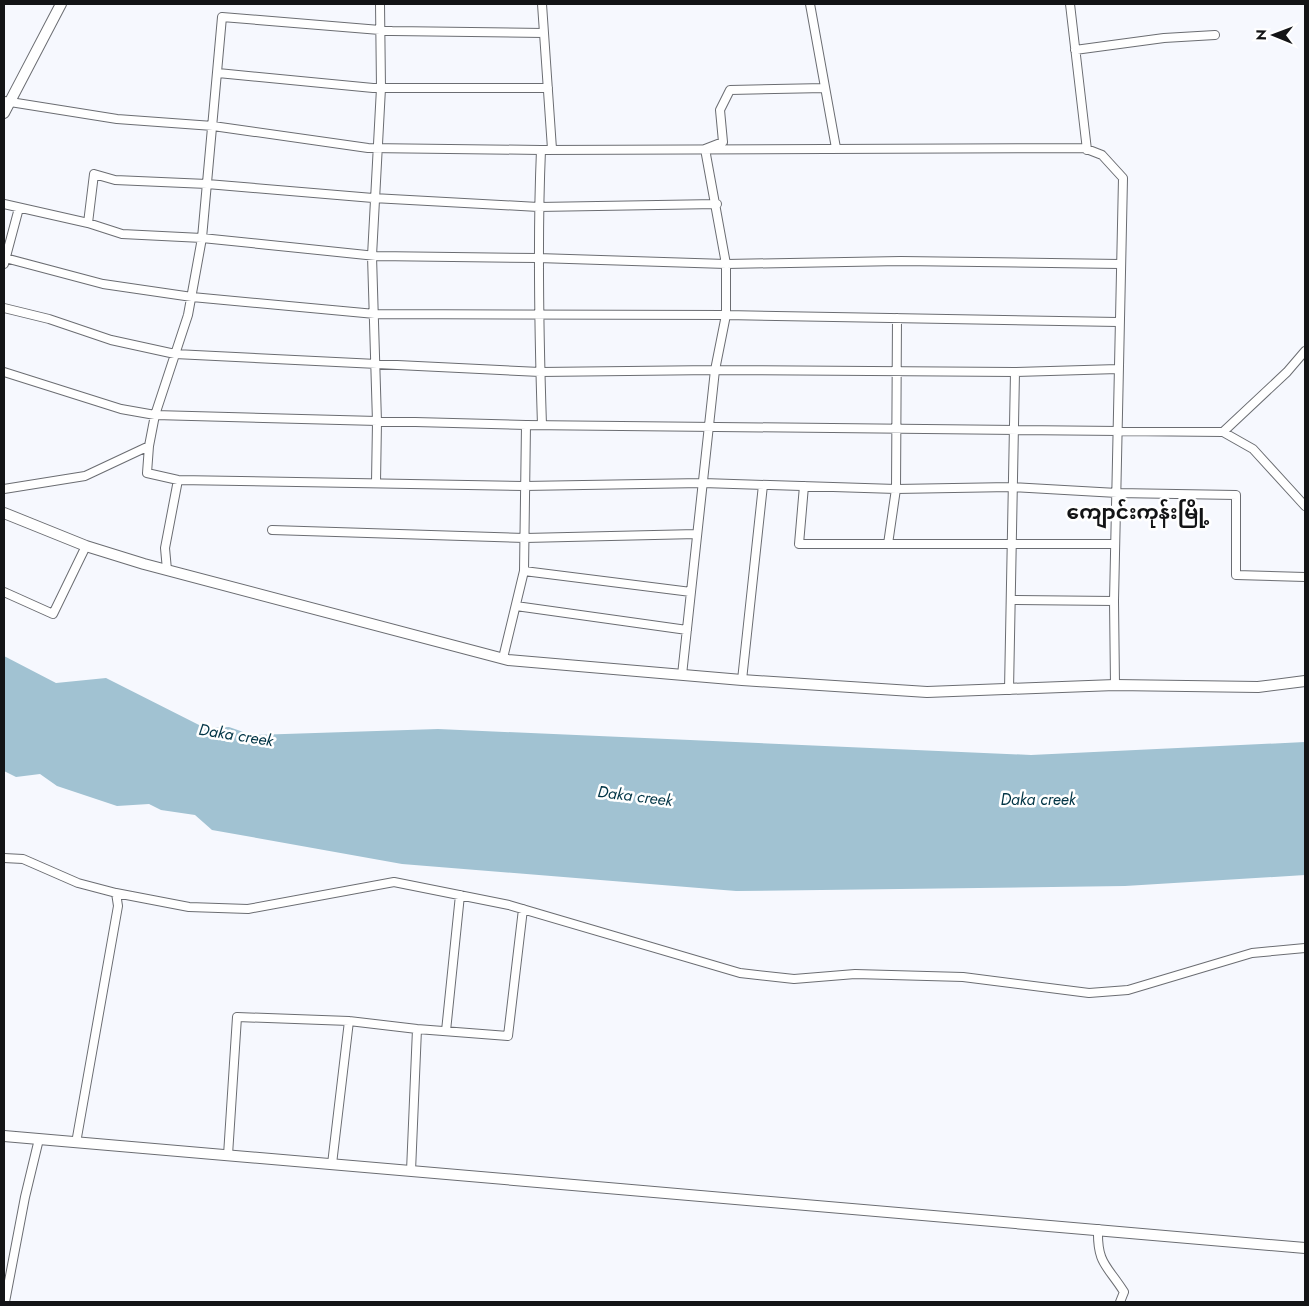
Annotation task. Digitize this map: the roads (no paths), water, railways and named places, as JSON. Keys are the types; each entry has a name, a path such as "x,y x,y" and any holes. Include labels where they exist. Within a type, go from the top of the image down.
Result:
{"street":[{"path":"4,113 6,102 61,4"},
{"path":"376,482 376,364 372,256 373,198 381,88 380,4"},
{"path":"542,4 552,149"},
{"path":"810,4 836,148"},
{"path":"1070,4 1087,150"},
{"path":"544,33 381,30 222,17 202,238 188,315 155,415 149,446 147,473 178,480 524,486 703,483 896,489 1011,487 1117,493 1236,495 1236,575 1305,577"},
{"path":"1075,50 1164,38 1215,34"},
{"path":"218,73 381,88 548,88"},
{"path":"705,149 723,142 720,110 730,90 825,88"},
{"path":"6,102 117,119 213,126 376,148 541,150 836,148 1087,150 1102,155 1123,178 1118,322 1118,431 1114,601 1115,685"},
{"path":"682,675 709,426 716,370 726,315 726,264 717,204 705,149"},
{"path":"541,150 538,206 538,315 542,425"},
{"path":"88,223 94,174 115,180 207,184 373,198 538,206 717,204"},
{"path":"4,204 88,223 122,234 202,238 372,256 538,258 726,264 901,261 1120,264"},
{"path":"19,208 4,261 103,284 192,297 375,314 726,315 1118,322"},
{"path":"4,308 49,319 111,340 176,354 540,372 716,370 1014,372 1118,369"},
{"path":"888,544 896,489 897,318"},
{"path":"1224,432 1287,372 1305,351"},
{"path":"4,372 121,409 155,415 526,425 1224,432 1253,449 1305,506"},
{"path":"1009,690 1012,600 1011,487 1014,430 1014,372"},
{"path":"503,658 524,571 526,425"},
{"path":"4,488 85,476 149,446"},
{"path":"167,570 165,548 178,480"},
{"path":"742,680 763,485"},
{"path":"804,486 799,544 1115,544"},
{"path":"4,512 86,546 167,570 503,658 682,675 886,690 1009,690 1115,685 1258,686 1305,680"},
{"path":"272,530 525,538 697,534"},
{"path":"4,592 53,614 86,546"},
{"path":"524,571 691,592"},
{"path":"1012,600 1114,601"},
{"path":"516,606 687,630"},
{"path":"4,858 23,859 78,883 116,893 188,907 248,909 394,882 522,909 740,973 794,979 855,974 963,977 1089,993 1128,990 1252,952 1305,948"},
{"path":"76,1143 118,906 116,893"},
{"path":"446,1031 460,895"},
{"path":"228,1156 236,1017 349,1021 417,1029 508,1036 522,909"},
{"path":"332,1164 349,1021"},
{"path":"411,1171 417,1029"},
{"path":"4,1136 1305,1248"},
{"path":"5,1302 25,1196 39,1139"},
{"path":"1098,1229 1097,1249 1108,1271 1124,1292 1120,1302"}],"water":[{"name":"Daka creek","path":"4,656 56,683 106,678 205,728 229,727 252,735 438,729 1031,755 1305,742 1305,875 1125,886 736,891 402,864 212,830 195,815 161,810 149,804 117,806 57,786 40,774 16,777 4,771"}],"district":[{"name":"ကျောင်းကုန်းမြို့","path":"1138,512"}]}
